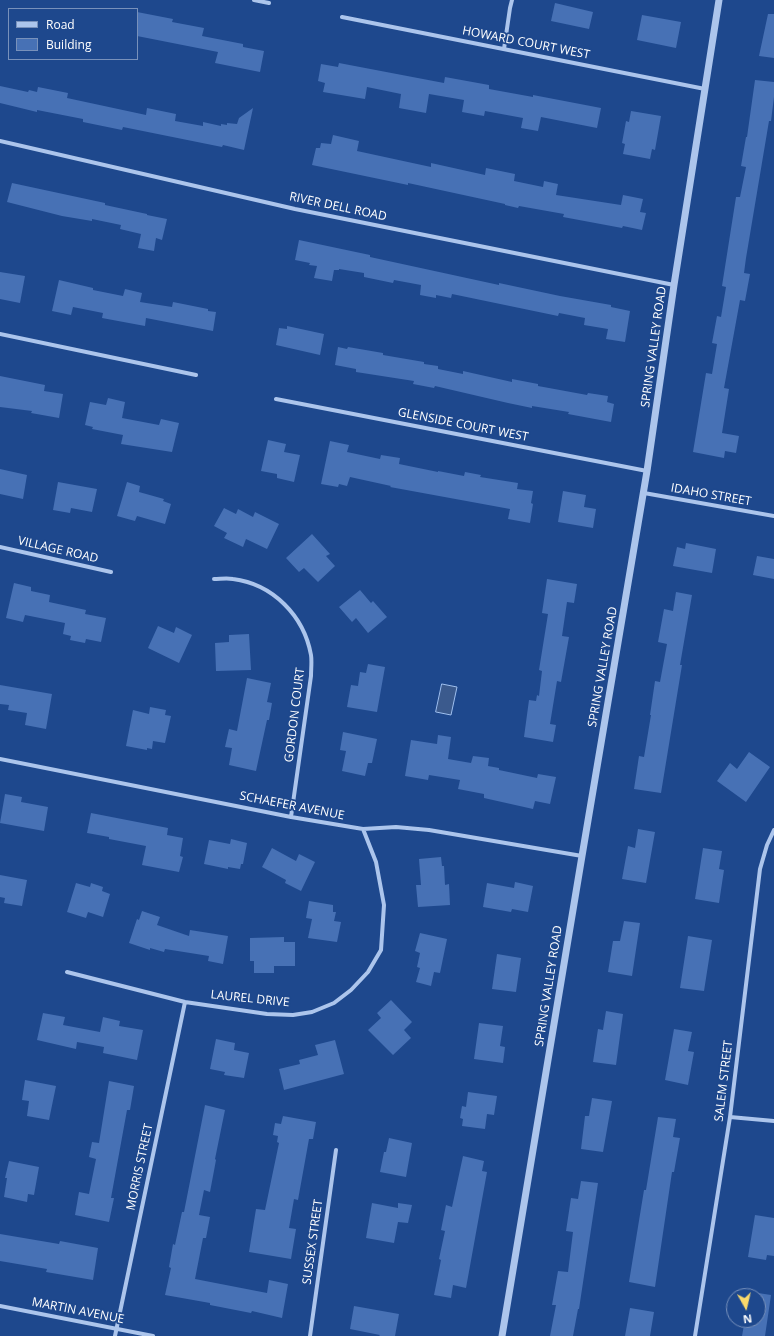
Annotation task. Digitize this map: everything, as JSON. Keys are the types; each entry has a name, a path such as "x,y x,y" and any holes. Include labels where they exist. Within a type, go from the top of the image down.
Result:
{"street":[{"path":"254,0 269,3"},
{"path":"504,49 512,0"},
{"name":"SPRING VALLEY ROAD","path":"502,1336 644,493 674,285 719,0"},
{"name":"HOWARD COURT WEST","path":"342,17 705,89"},
{"name":"RIVER DELL ROAD","path":"0,141 295,209 674,285"},
{"path":"0,334 196,375"},
{"name":"GLENSIDE COURT WEST","path":"276,400 647,471"},
{"name":"IDAHO STREET","path":"644,493 774,516"},
{"name":"VILLAGE ROAD","path":"0,547 111,572"},
{"name":"GORDON COURT","path":"214,579 233,579 252,584 269,592 286,605 299,621 307,638 311,656 311,676 291,816"},
{"name":"SCHAEFER AVENUE","path":"0,759 363,829 396,827 429,830 582,856"},
{"name":"LAUREL DRIVE","path":"67,972 185,1002 267,1014 293,1015 312,1012 334,1003 351,990 368,972 381,950 384,905 381,884 376,862 363,829"},
{"name":"SALEM STREET","path":"695,1336 730,1117 760,870 767,845 774,830"},
{"name":"MORRIS STREET","path":"115,1336 185,1002"},
{"path":"730,1117 774,1121"},
{"name":"SUSSEX STREET","path":"310,1336 336,1150"},
{"name":"MARTIN AVENUE","path":"0,1306 153,1336"}],"water":[{"path":"442,684 457,687 451,715 436,712"}],"building":[{"path":"555,3 593,12 589,29 551,21"},
{"path":"138,12 173,19 172,22 204,28 202,36 243,44 243,47 264,51 260,72 215,63 218,52 138,36"},
{"path":"768,14 774,14 774,58 759,56"},
{"path":"642,15 681,22 676,48 637,40"},
{"path":"339,63 444,83 445,77 489,85 489,89 533,97 533,95 601,108 597,128 541,117 538,131 521,128 523,118 485,111 484,116 462,112 464,100 429,94 426,113 399,108 401,94 367,87 365,99 323,92 325,83 318,81 321,64 338,67"},
{"path":"755,80 774,82 774,97 746,258 744,273 750,274 745,301 740,300 724,388 729,389 722,433 739,436 736,453 725,451 724,458 693,452 706,373 712,374 717,344 712,343 717,316 721,317 726,287 722,286 736,197 740,197 746,167 741,166 747,137"},
{"path":"0,86 28,92 29,90 37,92 38,87 68,93 67,98 146,115 147,108 176,114 175,121 203,126 203,122 221,126 221,124 227,125 227,123 237,124 239,118 253,108 244,150 123,127 122,130 83,122 83,119 37,110 37,112 0,103"},
{"path":"631,111 661,116 655,150 652,149 650,159 623,154 625,144 622,143 626,121 629,122"},
{"path":"333,135 359,141 357,151 431,167 431,163 485,175 486,168 515,174 514,181 543,187 544,181 558,184 556,195 621,205 623,195 643,199 640,212 646,213 642,230 623,226 622,228 563,217 564,214 519,206 518,208 408,183 408,185 312,165 316,148 320,148 321,143 331,144"},
{"path":"12,183 105,203 105,205 167,219 162,240 156,238 154,251 138,248 141,234 120,229 121,225 92,219 92,221 62,216 7,202"},
{"path":"299,240 499,285 499,283 611,305 611,307 630,311 625,342 606,339 608,329 584,325 585,318 559,313 558,316 452,294 451,298 436,295 436,298 420,295 421,285 394,280 393,283 364,277 364,273 339,269 334,270 332,281 314,278 317,266 295,260"},
{"path":"0,272 25,276 20,303 0,299"},
{"path":"59,280 93,288 93,290 123,296 125,289 142,293 140,302 172,307 173,302 208,309 208,311 216,312 213,331 146,318 145,326 102,318 103,313 73,307 71,315 52,311"},
{"path":"287,326 324,334 320,355 276,345 279,328 287,329"},
{"path":"338,347 347,349 348,347 383,353 383,355 424,362 424,364 438,366 438,369 463,374 463,371 512,382 512,379 538,384 538,386 587,395 588,393 608,396 607,402 614,404 611,422 568,414 569,412 532,406 532,408 435,386 434,388 413,384 414,381 356,372 356,369 335,365"},
{"path":"0,376 45,385 44,391 63,394 59,418 31,413 32,411 0,407"},
{"path":"108,398 125,402 122,418 159,425 161,419 179,423 172,452 121,444 123,435 92,429 93,427 85,425 90,402 106,405"},
{"path":"268,440 286,444 284,452 300,455 294,482 277,478 277,474 261,471"},
{"path":"330,441 349,445 347,452 380,459 381,455 400,458 399,464 464,476 465,472 481,475 480,477 518,483 517,489 533,491 531,503 533,504 530,523 508,519 510,509 390,487 391,486 350,477 347,486 339,484 338,487 321,484"},
{"path":"0,469 27,475 23,499 0,494"},
{"path":"58,482 97,489 92,512 71,508 70,513 53,510"},
{"path":"127,482 140,486 139,492 164,499 163,501 171,504 165,524 137,516 135,521 117,516"},
{"path":"563,491 586,495 584,507 596,509 593,528 558,522"},
{"path":"224,508 236,514 238,509 253,517 255,512 279,524 267,549 246,539 243,547 224,538 227,533 214,526"},
{"path":"312,534 330,554 326,556 335,566 318,582 304,568 299,572 286,558"},
{"path":"686,543 716,549 712,573 673,566 677,547 685,549"},
{"path":"757,556 774,559 774,579 753,575"},
{"path":"547,579 577,584 574,603 567,602 562,636 569,637 561,682 557,681 550,724 556,725 553,742 524,737 529,700 536,701 537,695 539,696 542,671 539,670 548,614 542,613"},
{"path":"14,583 31,587 31,591 50,595 49,602 86,610 85,614 106,618 101,642 86,639 85,643 70,640 71,636 63,634 65,623 25,615 23,622 6,618"},
{"path":"360,590 371,603 373,601 387,617 368,633 356,618 352,622 339,607"},
{"path":"676,592 692,595 661,793 634,789 639,756 644,757 655,681 660,682 667,644 658,642 664,609 673,611"},
{"path":"158,626 174,633 176,627 192,635 179,663 148,648"},
{"path":"249,634 251,670 216,671 215,643 229,642 229,635"},
{"path":"368,664 385,667 377,712 347,707 351,685 358,686 360,672 366,673"},
{"path":"247,678 271,683 267,702 272,703 256,771 229,765 232,748 225,747 229,729 237,731"},
{"path":"0,685 52,694 46,729 25,725 27,713 8,710 9,705 0,704"},
{"path":"150,707 166,710 165,715 171,716 165,743 153,741 152,749 147,748 147,750 126,746 133,710 149,714"},
{"path":"343,732 377,739 372,763 368,763 365,776 342,771 346,751 340,750"},
{"path":"438,735 451,737 448,759 471,763 473,756 489,758 488,766 499,768 499,770 537,778 538,774 556,777 550,804 535,801 533,809 484,798 484,794 458,789 460,780 429,775 428,780 405,776 411,740 437,744"},
{"path":"749,752 770,767 746,802 717,781 730,763 737,769"},
{"path":"5,794 22,797 21,802 48,807 44,831 0,823"},
{"path":"91,813 168,828 167,835 183,838 180,856 183,857 179,872 142,865 146,846 87,833"},
{"path":"638,829 655,832 646,883 622,879 628,846 635,848"},
{"path":"231,839 247,843 243,864 241,864 240,869 228,867 228,869 204,864 209,840 230,844"},
{"path":"272,848 296,861 299,854 315,862 301,891 285,883 286,880 262,867"},
{"path":"703,848 722,851 719,869 724,870 719,903 695,899"},
{"path":"441,857 442,866 444,866 445,885 449,884 450,905 418,907 416,885 421,885 419,859"},
{"path":"0,875 27,880 22,906 4,903 5,898 0,897"},
{"path":"515,882 533,886 528,912 512,909 511,912 483,907 487,883 514,888"},
{"path":"76,883 90,887 91,883 103,887 102,891 110,894 103,917 88,912 86,918 67,912"},
{"path":"309,901 333,905 333,912 336,912 334,921 341,922 337,942 308,938 312,919 306,918"},
{"path":"142,911 160,917 157,925 189,936 190,930 228,936 223,964 208,961 209,956 165,949 164,952 150,948 150,950 129,943 137,919 139,920"},
{"path":"624,921 640,923 632,976 608,972 613,941 620,941"},
{"path":"420,933 447,939 440,973 434,972 431,986 416,982 420,968 417,967 420,953 415,951"},
{"path":"688,936 712,940 704,991 680,988"},
{"path":"284,937 284,942 295,942 295,966 274,966 274,973 254,973 254,961 250,961 250,938"},
{"path":"497,954 521,958 516,992 492,989"},
{"path":"391,1000 412,1022 404,1030 411,1038 393,1055 368,1030 381,1018 377,1013"},
{"path":"606,1011 623,1014 616,1065 593,1062 598,1029 603,1030"},
{"path":"43,1013 65,1017 63,1025 100,1032 103,1017 120,1021 119,1026 143,1030 137,1060 103,1053 104,1047 77,1042 76,1049 37,1040"},
{"path":"479,1023 503,1026 500,1046 505,1047 503,1063 474,1059"},
{"path":"674,1029 692,1032 688,1051 694,1052 688,1085 665,1080"},
{"path":"216,1039 235,1043 234,1050 249,1053 244,1078 224,1075 225,1072 210,1069"},
{"path":"335,1040 344,1074 284,1090 279,1069 300,1064 299,1060 318,1055 315,1045"},
{"path":"25,1080 56,1086 49,1120 27,1116 29,1101 22,1100"},
{"path":"109,1081 134,1086 130,1110 127,1110 111,1198 114,1198 109,1222 75,1215 79,1192 89,1194 96,1159 89,1157 92,1142 99,1143"},
{"path":"468,1092 497,1096 494,1115 487,1114 485,1129 462,1126 463,1119 460,1118 462,1106 466,1107"},
{"path":"592,1098 612,1101 603,1152 581,1149 585,1116 589,1116"},
{"path":"205,1105 225,1110 210,1192 204,1190 199,1215 210,1217 206,1238 203,1238 195,1279 267,1293 269,1280 288,1284 282,1318 165,1295 171,1268 169,1267 173,1244 175,1245 182,1212 184,1212"},
{"path":"283,1116 316,1122 313,1139 309,1139 298,1200 294,1199 289,1228 296,1229 291,1259 249,1252 256,1209 265,1210 279,1143 277,1142 278,1136 273,1135 275,1123 281,1124"},
{"path":"658,1117 676,1119 673,1137 680,1138 674,1172 672,1172 655,1287 629,1282"},
{"path":"389,1138 412,1143 406,1177 380,1172 384,1152 386,1152"},
{"path":"463,1156 484,1161 482,1171 487,1172 466,1288 453,1285 451,1298 434,1295 445,1231 441,1230 446,1205 452,1207"},
{"path":"9,1161 39,1167 34,1195 28,1194 27,1202 4,1197 7,1178 5,1178"},
{"path":"581,1181 598,1183 579,1309 573,1336 550,1336 556,1305 552,1305 558,1271 568,1272 573,1232 566,1231 571,1198 578,1199"},
{"path":"372,1203 398,1208 398,1203 412,1205 408,1223 398,1222 394,1243 366,1238"},
{"path":"755,1215 774,1218 774,1256 767,1255 766,1260 748,1257"},
{"path":"0,1234 59,1244 60,1241 98,1248 93,1280 46,1272 47,1269 0,1261"},
{"path":"766,1294 771,1295 765,1336 742,1336 743,1328 766,1328"},
{"path":"354,1306 399,1314 395,1336 379,1336 380,1335 350,1329"},
{"path":"630,1308 654,1312 650,1336 625,1336"}]}
